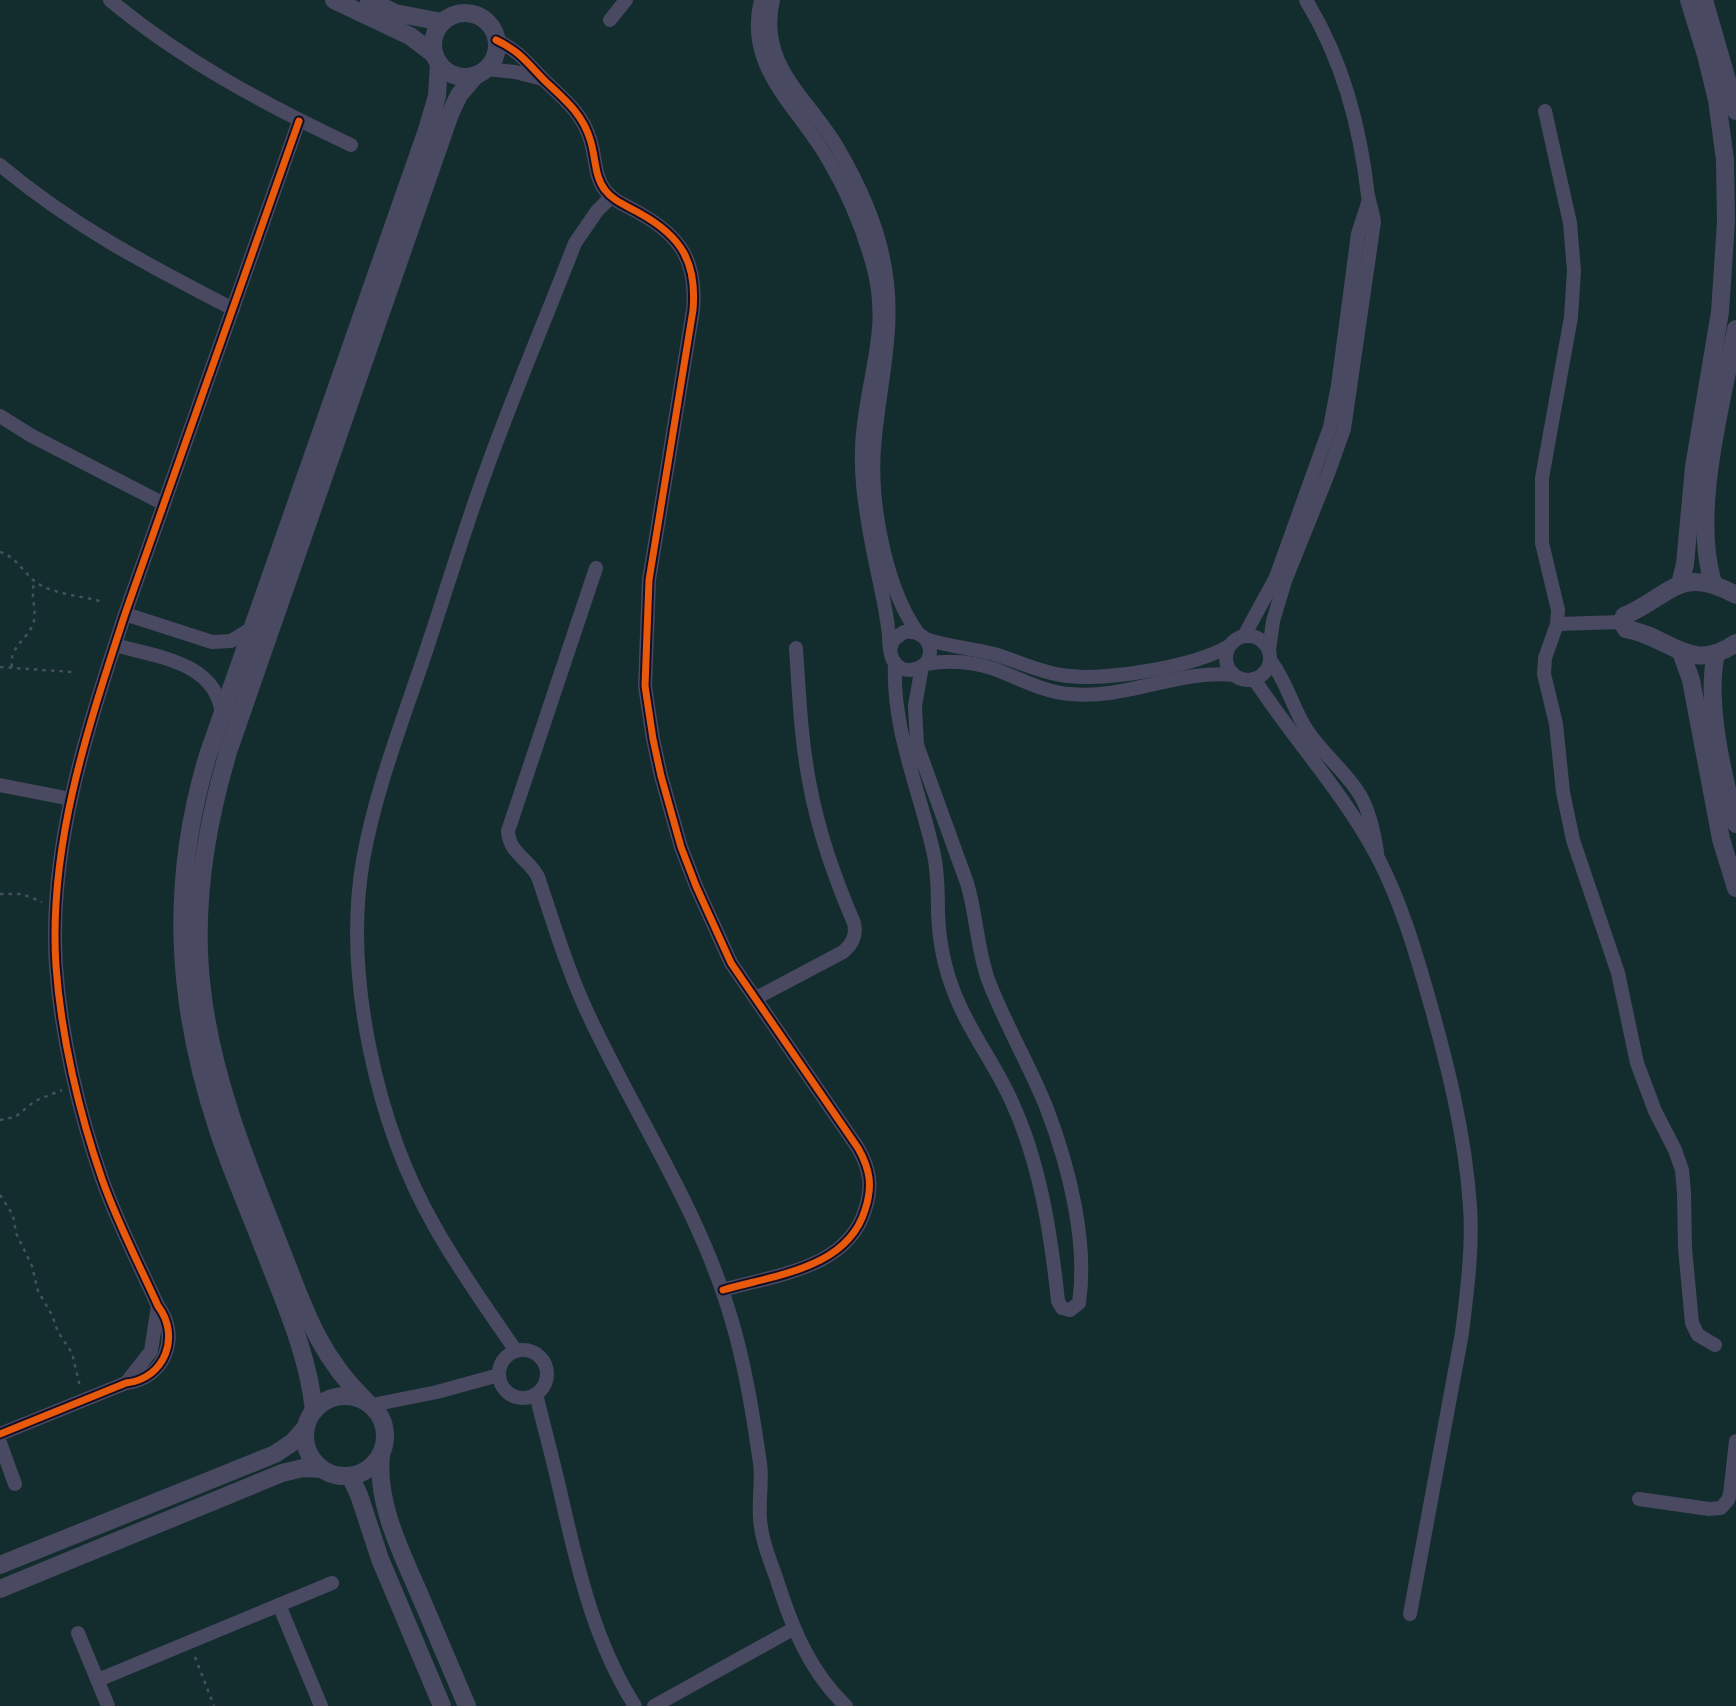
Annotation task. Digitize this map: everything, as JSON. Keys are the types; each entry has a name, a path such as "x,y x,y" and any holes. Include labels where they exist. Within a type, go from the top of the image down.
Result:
{"street":[{"path":"110,0 136,22 261,101 351,145"},
{"path":"334,0 410,36 451,74 459,76 481,72 515,72 543,79"},
{"path":"369,0 395,13 442,22"},
{"path":"610,20 626,0"},
{"path":"761,0 757,37 765,65 815,137 840,181 860,227 875,274 880,332 864,422 862,470 867,521 895,663 895,697 904,748 934,856 940,939 945,964 961,1009 1001,1079 1023,1129 1044,1208 1058,1301 1062,1308 1070,1310 1079,1303 1083,1269 1074,1206 1047,1109 989,982 967,883 920,757 915,716 924,665 930,652 922,635 902,608 892,583 880,528 874,481 874,441 889,343 890,318 883,255 870,215 847,164 775,57 769,34 773,0"},
{"path":"1306,0 1325,35 1347,88 1362,144 1369,200 1358,234 1331,427 1287,562 1276,607 1270,655 1265,672 1254,679 1240,679 1230,670 1226,659 1233,641 1244,636 1262,640 1270,655 1279,673 1294,708 1336,777 1377,857 1407,929 1434,1016 1457,1111 1470,1208 1469,1264 1462,1333 1409,1614"},
{"path":"1680,584 1685,564 1697,444 1720,312 1727,222 1725,160 1718,110 1706,55 1689,0"},
{"path":"1704,0 1736,111"},
{"path":"314,1411 306,1364 219,1132 195,1049 185,985 181,921 185,862 201,780 427,130 437,96 434,37 442,22 457,14 475,14 489,24 496,40 495,55 459,95 450,114 229,749 212,810 202,873 198,933 202,990 212,1045 234,1122 314,1332 336,1370 378,1412 385,1428 380,1480 384,1503 467,1706"},
{"path":"496,40 519,53 562,95 581,118 591,141 597,175 611,197 670,234 689,261 693,276 693,310 649,580 645,686 661,775 681,847 726,954 868,1166 867,1203 862,1219 854,1234 828,1257 723,1290"},
{"path":"1545,111 1570,223 1574,271 1571,317 1547,444 1541,504 1542,543 1555,597 1557,624 1545,658 1544,674 1556,724 1567,817 1618,973 1637,1063 1646,1090 1682,1170 1692,1323 1698,1335 1715,1345"},
{"path":"0,1434 126,1383 151,1351 158,1306 102,1178 76,1086 60,1004 56,964 57,911 64,839 85,742 125,614 299,121"},
{"path":"0,165 54,208 97,237 233,309"},
{"path":"516,1351 434,1225 417,1194 393,1132 379,1087 367,1029 358,958 358,892 376,803 484,474 575,243 585,226 611,197"},
{"path":"1713,583 1706,552 1707,503 1736,329"},
{"path":"0,416 32,436 164,504"},
{"path":"1244,636 1287,562"},
{"path":"596,568 508,831 509,838 514,851 530,864 538,877 589,1016 691,1215 723,1290 740,1356 760,1465 761,1528 793,1629 816,1669 846,1706"},
{"path":"1736,596 1713,583 1691,581 1670,588 1645,607 1624,616 1622,622 1626,629 1649,634 1681,652 1700,656 1716,654 1736,643"},
{"path":"125,614 212,642 231,641 254,627"},
{"path":"1557,624 1622,622"},
{"path":"891,647 893,640 904,632 922,635 948,646 994,654 1041,671 1084,677 1119,676 1196,659 1229,646"},
{"path":"115,645 197,671 206,677 218,695 223,716"},
{"path":"755,998 843,952 853,941 855,934 854,923 828,857 810,785 804,749 796,648"},
{"path":"1681,652 1691,680 1721,839 1736,888"},
{"path":"1716,654 1712,683 1715,720 1736,824"},
{"path":"895,663 911,670 924,665 951,662 980,665 1054,692 1082,695 1113,693 1212,675 1234,675"},
{"path":"1254,679 1293,736 1336,777"},
{"path":"0,785 71,799"},
{"path":"516,1351 530,1351 543,1360 547,1375 541,1389 528,1397 513,1396 503,1387 499,1375 505,1358 516,1351"},
{"path":"0,1565 275,1454 293,1442 306,1427 314,1411 328,1399 356,1396 368,1402 437,1392 499,1375"},
{"path":"536,1394 573,1551 595,1626 618,1678 635,1706"},
{"path":"306,1427 306,1446 315,1462 330,1474 349,1476 368,1470 381,1455"},
{"path":"1639,1499 1709,1509 1721,1508 1730,1494 1736,1441"},
{"path":"0,1443 16,1484"},
{"path":"0,1589 282,1473 303,1468 322,1469"},
{"path":"349,1476 359,1495 380,1559 442,1706"},
{"path":"98,1680 332,1583"},
{"path":"279,1605 321,1706"},
{"path":"654,1706 793,1629"},
{"path":"78,1633 108,1706"}],"path":[{"path":"0,552 13,558 35,581 46,587 100,601"},
{"path":"12,667 15,648 33,624 35,609 32,594 35,581"},
{"path":"0,667 72,673"},
{"path":"0,894 22,894 57,911"},
{"path":"0,1120 15,1117 44,1096 76,1086"},
{"path":"0,1195 13,1214 16,1233 32,1266 38,1291 75,1361 82,1401"},
{"path":"190,1642 214,1706"}],"green space":[{"path":"0,0 1736,0 1736,1706 0,1706"}],"cycle path":[{"path":"496,40 523,58 577,114 587,130 597,172 605,190 617,201 667,232 677,242 689,265 694,293 693,310 649,580 645,686 653,739 681,847 731,963 858,1148 869,1178 865,1210 856,1230 842,1245 826,1257 786,1274 723,1290"},
{"path":"0,1434 151,1374 165,1354 168,1342 165,1318 121,1227 102,1179 72,1074 56,966 58,876 74,787 111,657 299,121"}]}
